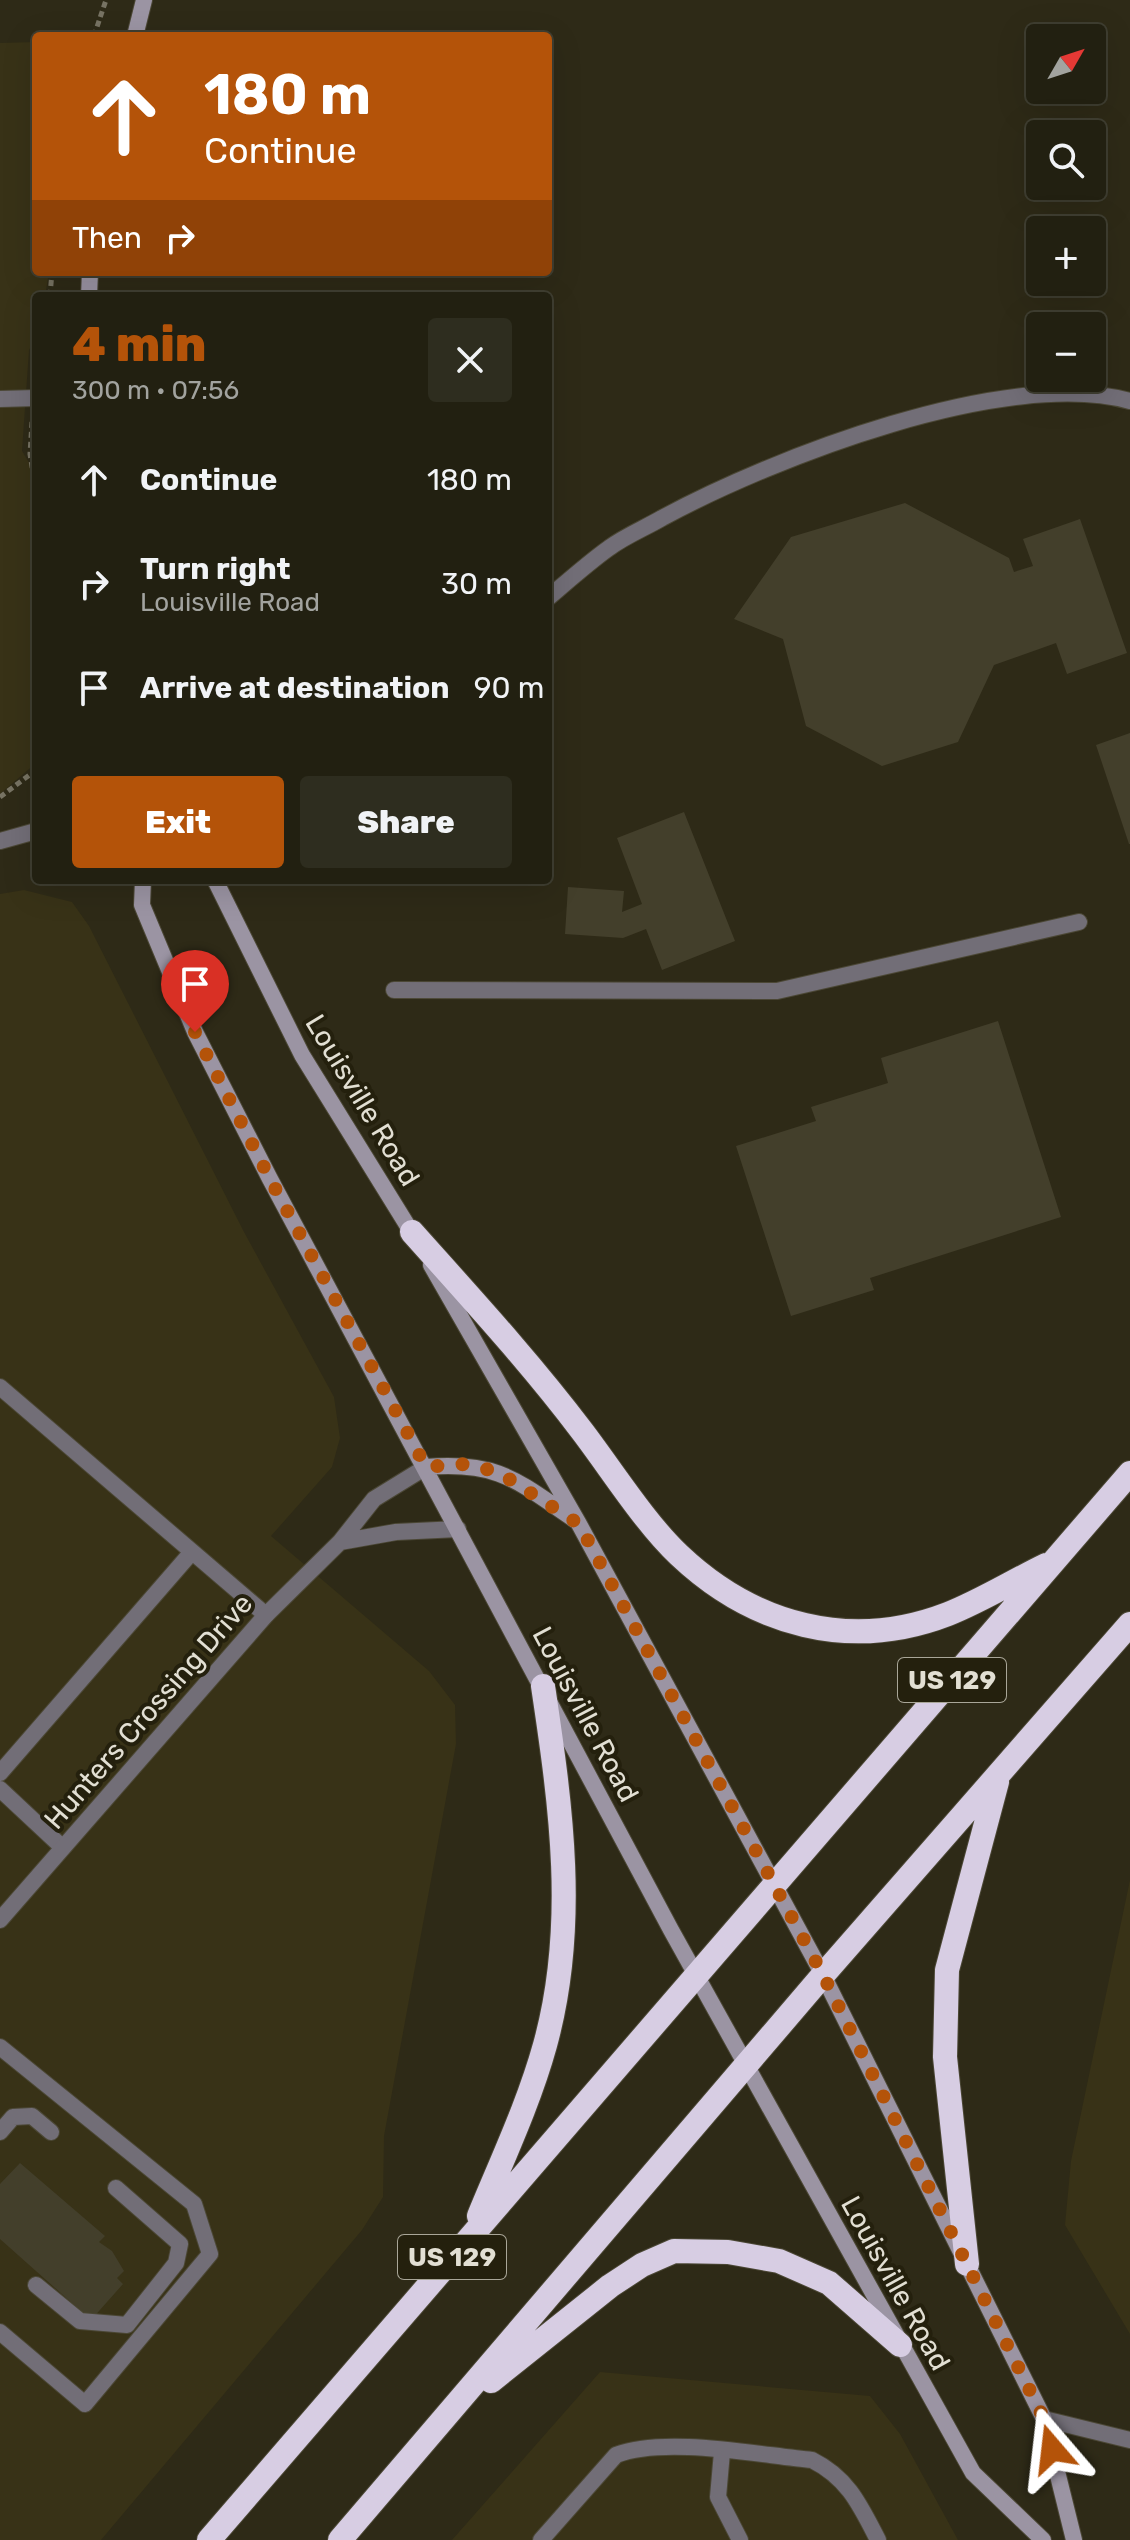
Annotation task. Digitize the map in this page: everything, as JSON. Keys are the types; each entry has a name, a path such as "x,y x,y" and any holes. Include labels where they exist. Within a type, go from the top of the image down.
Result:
{"highway":[{"path":"412,1232 537,1372 676,1553 722,1593 765,1615 829,1631 882,1629 946,1615 1055,1561"},
{"name":"US 129","path":"209,2540 1130,1473"},
{"path":"340,2540 746,2064 1130,1624"},
{"path":"470,2236 545,2045 563,1951 566,1876 558,1784 543,1686"},
{"path":"967,2264 945,2057 947,1970 998,1778"},
{"path":"443,2420 610,2286 642,2265 674,2251 728,2252 779,2261 829,2283 900,2345"}],"main road":[{"path":"136,32 144,0"},
{"name":"Louisville Road","path":"143,884 142,905 195,1032 270,1179 697,1976 973,2473 1043,2540"},
{"name":"Louisville Road","path":"217,884 302,1055 412,1232 579,1524 823,1975 1044,2419 1074,2540"},
{"path":"426,1467 465,1464 498,1472 579,1524"}],"street":[{"path":"552,595 610,547 717,489 858,433 1004,399 1105,394 1130,401"},
{"path":"0,399 32,398"},
{"path":"0,841 32,832"},
{"path":"394,990 777,991 1079,922"},
{"path":"0,1387 266,1615"},
{"name":"Hunters Crossing Drive","path":"0,1920 266,1615 340,1542 374,1499 426,1467"},
{"path":"340,1542 396,1532 458,1529"},
{"path":"0,1773 191,1553"},
{"path":"0,1789 62,1847"},
{"path":"0,2332 85,2404 210,2254 194,2204 2,2053"},
{"path":"0,2132 13,2117 32,2116 51,2132"},
{"path":"116,2188 180,2244 176,2263 127,2325 124,2357"},
{"path":"36,2285 80,2321 127,2325"},
{"path":"1044,2419 1130,2440"},
{"path":"541,2540 616,2455 632,2449 661,2446 812,2460 833,2470 851,2488 878,2540"},
{"path":"722,2452 718,2497 740,2540"}],"path":[{"path":"95,32 106,0"},
{"path":"30,454 32,467"},
{"path":"0,797 32,773"}],"shaded area":[{"path":"32,42 32,276 48,276 46,292 32,292 32,344 29,350 22,451 32,467 32,766 0,794 0,43"},
{"path":"24,890 72,902 89,926 244,1232 334,1397 340,1438 332,1467 271,1536 429,1671 455,1705 456,1744 384,2136 383,2197 362,2230 101,2540 0,2540 0,894"},
{"path":"1130,1880 1130,2334 1065,2225 1071,2161"},
{"path":"600,2372 870,2396 900,2434 958,2540 452,2540"}],"building":[{"path":"905,503 1009,558 1014,572 1033,566 1023,539 1080,519 1127,653 1067,674 1056,643 994,665 958,742 882,766 806,726 783,639 734,619 791,537"},
{"path":"1130,733 1130,844 1129,844 1096,745"},
{"path":"684,812 735,941 662,970 646,929 623,938 565,934 568,887 624,891 622,912 642,904 617,838"},
{"path":"998,1021 1061,1217 870,1278 874,1290 791,1316 736,1146 816,1121 811,1107 888,1083 881,1058"},
{"path":"20,2163 105,2236 99,2242 112,2251 124,2271 117,2278 123,2284 91,2320 0,2239 0,2184"}],"route":[{"path":"195,1032 270,1179 426,1467 465,1464 498,1472 526,1487 579,1524 823,1975 1044,2419 1052,2449"}]}
